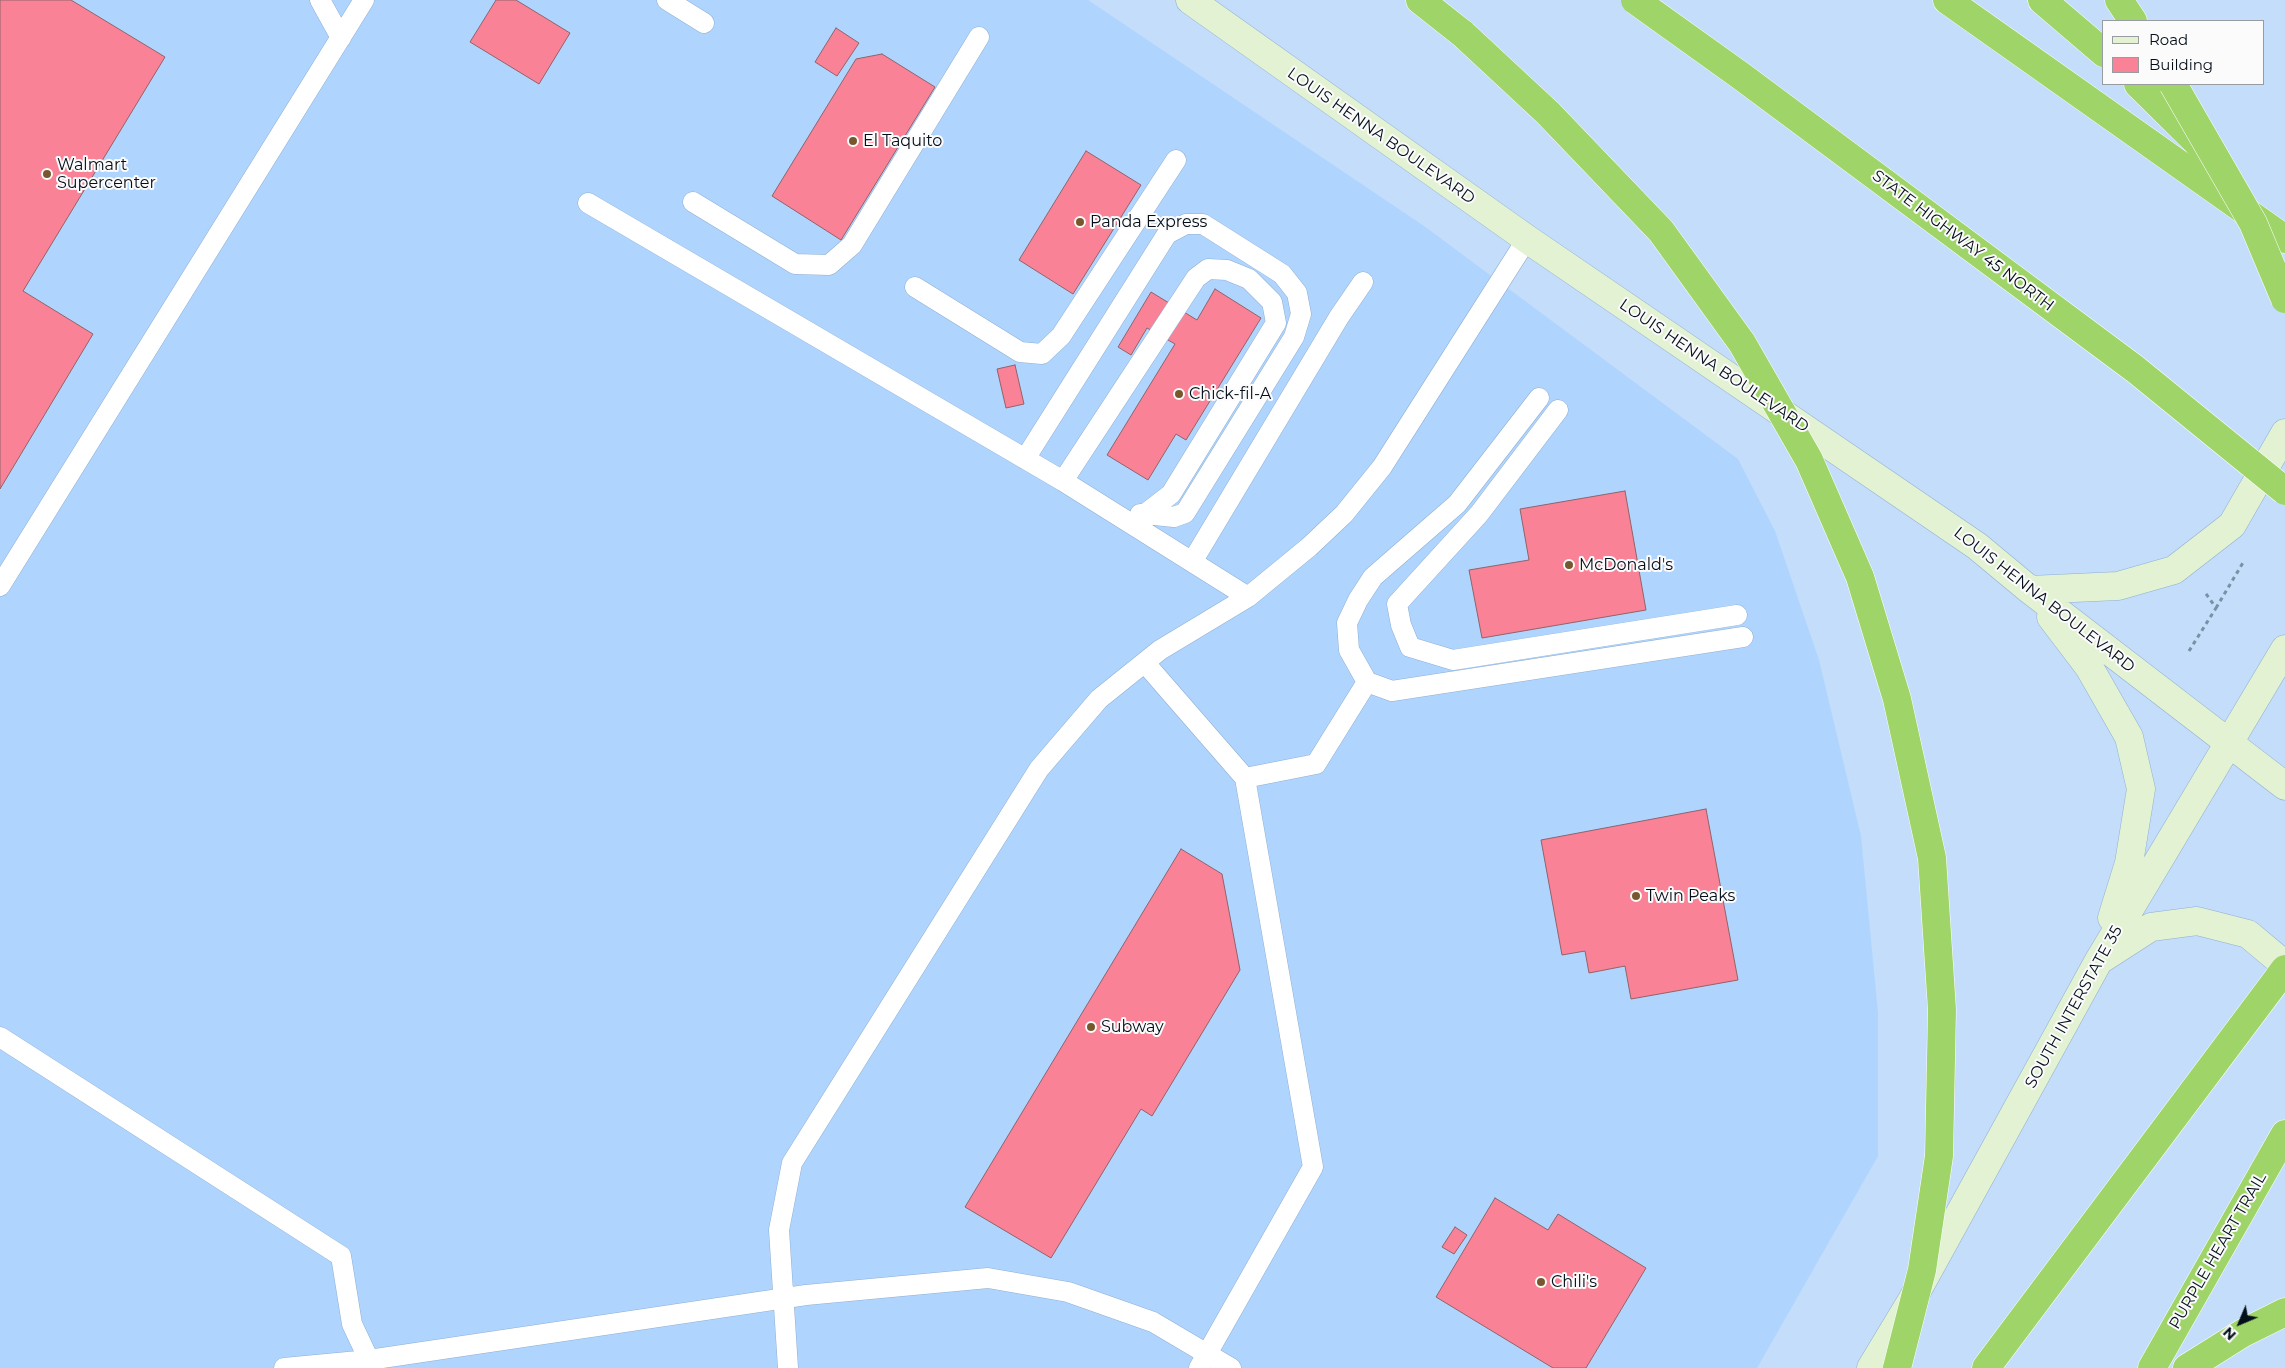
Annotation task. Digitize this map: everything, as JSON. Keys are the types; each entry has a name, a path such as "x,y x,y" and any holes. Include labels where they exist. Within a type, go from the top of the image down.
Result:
{"highway":[{"path":"1420,0 1464,34 1548,113 1661,231 1742,343 1809,460 1860,577 1897,699 1932,858 1942,1010 1938,1156 1922,1270 1898,1368"},
{"name":"STATE HIGHWAY 45 NORTH","path":"1635,0 1741,76 2135,369 2285,491"},
{"path":"1947,0 2285,239"},
{"path":"2042,0 2102,51"},
{"path":"2119,0 2131,20"},
{"path":"2139,85 2285,230"},
{"path":"2174,85 2253,223 2285,299"},
{"path":"1986,1368 2285,969"},
{"name":"PURPLE HEART TRAIL","path":"2152,1368 2285,1134"},
{"path":"2187,1368 2243,1333 2285,1312"}],"main road":[{"name":"LOUIS HENNA BOULEVARD","path":"1190,0 1527,239 1977,546 2030,590 2285,786"},
{"path":"2030,590 2118,586 2174,570 2232,525 2285,433"},
{"path":"2030,590 2089,667 2129,737 2141,789 2130,863 2098,962"},
{"name":"SOUTH INTERSTATE 35","path":"1871,1368 1912,1300 2098,962 2285,649"},
{"path":"2098,962 2151,927 2198,921 2248,934 2285,965"}],"lane":[{"path":"320,0 341,38"},
{"path":"0,586 364,0"},
{"path":"667,0 704,23"},
{"path":"693,202 795,264 829,266 852,245 979,36"},
{"path":"915,288 1020,352 1042,354 1061,336 1176,160"},
{"path":"588,203 1025,458 1248,597"},
{"path":"1025,458 1167,234 1186,224 1204,224 1282,274 1297,293 1301,314 1294,337 1185,513 1174,517 1109,509"},
{"path":"788,1368 779,1230 792,1163 1039,769 1099,699 1160,650 1248,597 1309,547 1344,514 1382,467 1527,239"},
{"path":"1063,481 1196,278 1208,270 1228,270 1249,279 1272,302 1276,323 1171,494 1145,514"},
{"path":"1192,562 1339,317 1363,282"},
{"path":"1538,398 1457,504 1373,577 1358,600 1347,623 1349,650 1367,682 1392,690 1743,637"},
{"path":"1558,410 1479,514 1397,604 1401,625 1410,647 1453,660 1736,615"},
{"path":"1145,662 1245,778 1314,1167 1202,1361"},
{"path":"1245,778 1316,764 1367,682"},
{"path":"0,1037 341,1256 352,1324 369,1364"},
{"path":"284,1368 369,1364 782,1298 988,1278 1068,1292 1153,1322 1202,1361 1231,1368"}],"path":[{"path":"2189,651 2216,608 2204,591"}],"shaded area":[{"path":"0,0 1088,0 1424,226 1738,459 1775,531 1819,660 1861,836 1878,1013 1878,1156 1757,1368 0,1368"}],"building":[{"name":"Walmart Supercenter","path":"0,0 71,0 165,57 23,291 93,334 0,489"},
{"path":"496,0 516,0 570,33 539,84 470,42"},
{"path":"836,28 859,43 837,76 815,62"},
{"name":"El Taquito","path":"882,54 935,87 841,240 772,196 856,59"},
{"name":"Panda Express","path":"1086,151 1141,185 1073,294 1019,260"},
{"name":"Chick-fil-A","path":"1215,289 1261,318 1186,440 1176,434 1148,480 1107,455 1175,344 1147,328 1131,355 1118,347 1151,292 1197,320"},
{"path":"1015,365 1024,404 1006,408 997,369"},
{"name":"McDonald's","path":"1625,491 1646,610 1482,638 1469,570 1529,560 1520,509"},
{"name":"Twin Peaks","path":"1706,809 1738,980 1631,999 1625,966 1589,973 1585,951 1562,955 1541,840"},
{"path":"1181,849 1222,874 1240,970 1152,1116 1141,1109 1051,1258 965,1207"},
{"name":"Chili's","path":"1495,1198 1548,1230 1558,1214 1646,1268 1586,1368 1553,1368 1436,1297"},
{"path":"1455,1227 1467,1235 1454,1254 1442,1247"}],"place":[{"name":"El Taquito","path":"853,141"},
{"name":"Walmart Supercenter","path":"47,174"},
{"name":"Panda Express","path":"1080,222"},
{"name":"Chick-fil-A","path":"1179,394"},
{"name":"McDonald's","path":"1569,565"},
{"name":"Twin Peaks","path":"1636,896"},
{"name":"Subway","path":"1091,1027"},
{"name":"Chili's","path":"1541,1282"}]}
